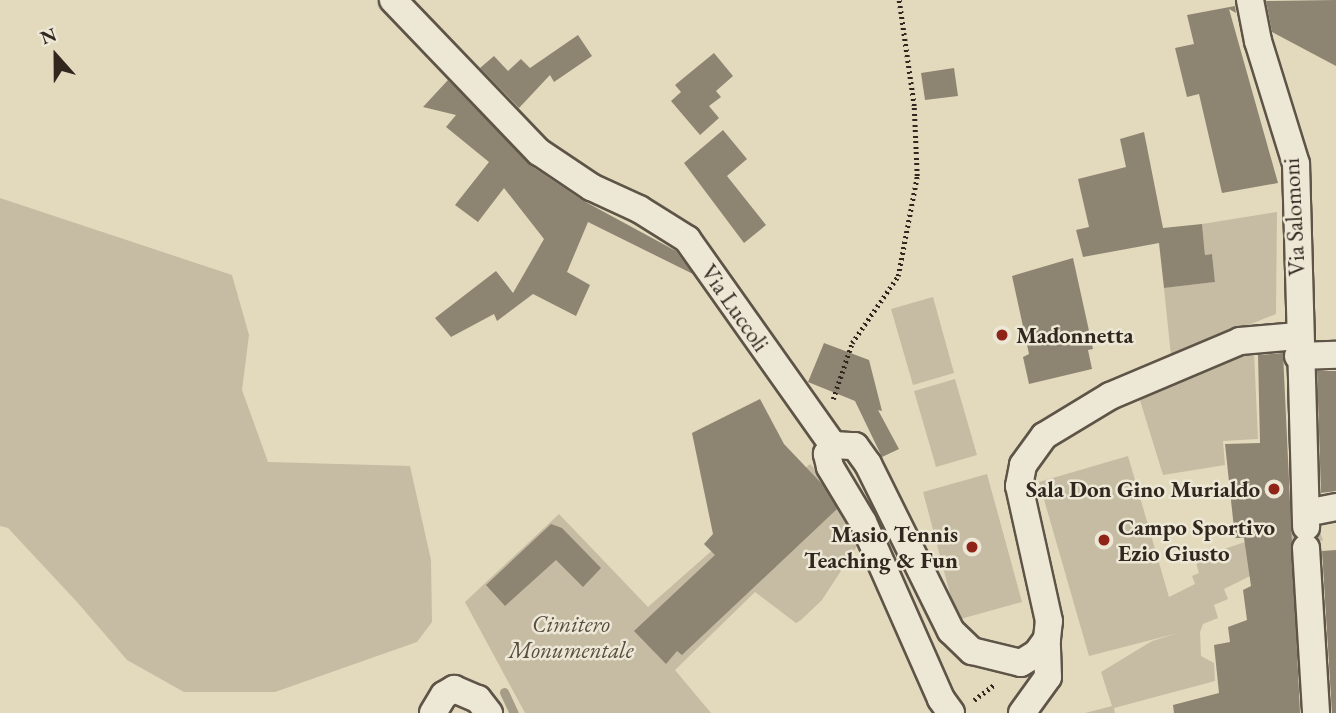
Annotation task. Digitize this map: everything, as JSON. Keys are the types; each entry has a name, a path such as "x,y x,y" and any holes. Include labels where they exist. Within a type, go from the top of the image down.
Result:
{"street":[{"name":"Via Luccoli","path":"393,0 539,152 591,187 639,209 687,239 833,445"},
{"name":"Via Salomoni","path":"1250,0 1258,41 1296,164 1298,346 1306,529 1322,699"},
{"path":"1021,713 1048,677 1049,621 1019,486 1023,465 1044,436 1099,401 1240,341 1298,346 1336,355"},
{"path":"959,709 940,699 863,522 830,467 827,454 833,445 855,446 868,464 951,631 972,651 1021,663 1037,653 1047,639"},
{"path":"1306,529 1336,507"},
{"path":"433,713 454,689 478,699 489,713"}],"path":[{"path":"814,418 831,404 852,343 898,275 917,176 914,106 899,0"},
{"path":"959,709 999,680 1009,659"}],"green space":[{"path":"0,198 232,275 249,335 242,390 268,462 410,466 431,560 432,622 417,642 275,692 184,692 127,660 8,528 0,526"},
{"path":"1277,212 1276,314 1171,356 1164,288 1215,282 1212,254 1205,255 1202,224"},
{"path":"933,297 954,373 913,385 891,309"},
{"path":"1250,349 1254,352 1258,439 1223,441 1225,465 1163,475 1139,397"},
{"path":"955,379 977,455 936,467 914,391"},
{"name":"Campo Sportivo Ezio Giusto","path":"1128,456 1169,597 1195,584 1192,576 1199,573 1195,559 1245,542 1250,553 1316,522 1323,540 1224,589 1228,599 1214,605 1218,618 1203,624 1200,632 1201,656 1214,663 1215,681 1114,708 1115,713 1085,713 1112,706 1101,672 1152,641 1178,633 1089,656 1039,482"},
{"name":"Cimitero Monumentale","path":"810,464 846,501 861,540 822,600 801,620 796,623 755,592 675,670 711,713 525,713 465,602 559,514 648,607"},
{"name":"Masio Tennis Teaching & Fun","path":"987,474 1022,602 957,620 923,492"}],"building":[{"path":"1336,0 1336,66 1272,32 1266,1"},
{"path":"1235,6 1236,13 1229,9 1278,183 1222,193 1199,94 1187,97 1175,48 1194,44 1187,15"},
{"path":"578,35 592,56 554,82 550,75 519,108 480,68 494,56 508,71 521,59 530,68"},
{"path":"714,53 733,76 716,91 721,97 709,106 719,118 700,135 671,101 681,92 675,85"},
{"path":"954,68 958,96 925,100 921,73"},
{"path":"448,80 530,165 582,200 676,251 693,274 588,222 567,272 590,285 576,316 533,294 497,321 494,314 451,337 435,318 496,271 513,293 544,239 504,188 478,222 455,205 489,162 446,127 456,115 423,107"},
{"path":"723,130 747,159 727,176 766,225 744,243 684,163"},
{"path":"1144,132 1163,228 1202,224 1205,255 1212,254 1215,282 1164,288 1159,243 1083,257 1076,230 1089,227 1078,179 1126,167 1120,139"},
{"path":"1073,258 1093,349 1088,350 1092,369 1029,384 1023,357 1029,354 1012,276"},
{"path":"824,343 869,360 882,411 878,410 899,449 882,457 855,401 808,382"},
{"path":"1283,353 1300,713 1174,713 1173,705 1219,693 1214,645 1230,642 1228,627 1247,620 1243,590 1251,586 1244,538 1235,538 1225,444 1260,443 1258,355"},
{"path":"1317,371 1336,371 1336,491 1321,493"},
{"path":"760,399 784,444 822,484 837,509 682,655 677,651 666,664 634,631 715,555 704,544 713,534 692,433"},
{"path":"551,524 562,528 601,568 583,587 556,560 505,606 486,585"},
{"path":"1336,550 1336,713 1332,713 1322,551"}],"waterway":[{"path":"504,692 514,713"}],"place":[{"name":"Madonnetta","path":"1002,335"},
{"name":"Sala Don Gino Murialdo","path":"1274,489"},
{"name":"Campo Sportivo Ezio Giusto","path":"1104,540"},
{"name":"Masio Tennis Teaching & Fun","path":"972,547"}]}
